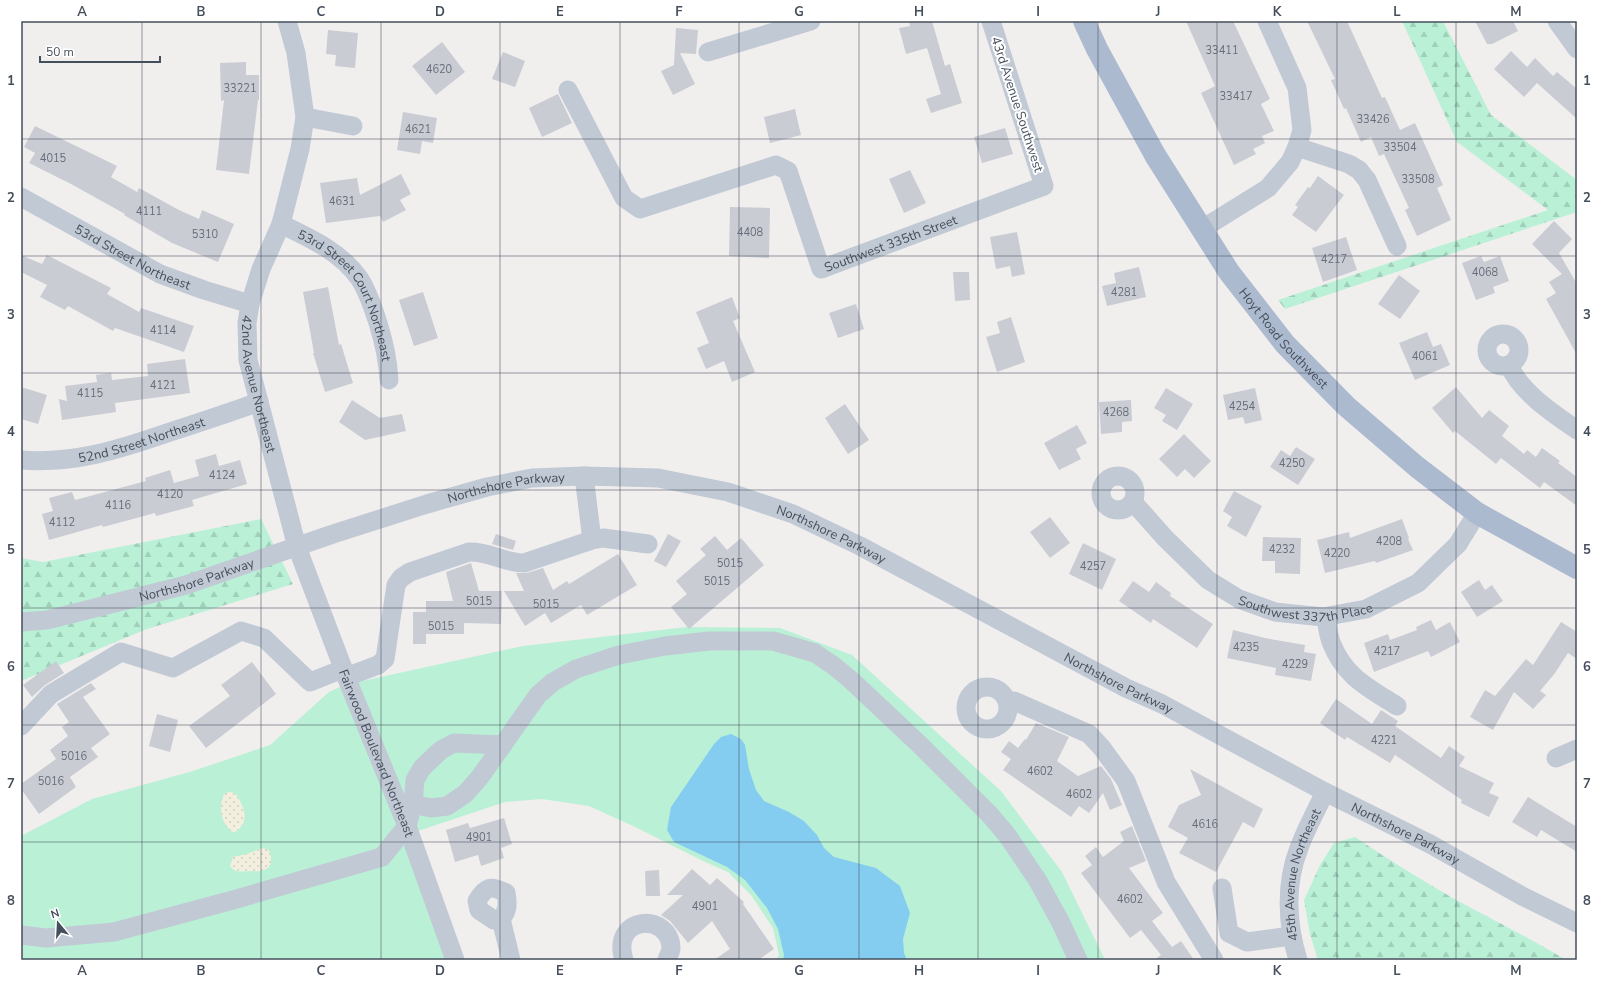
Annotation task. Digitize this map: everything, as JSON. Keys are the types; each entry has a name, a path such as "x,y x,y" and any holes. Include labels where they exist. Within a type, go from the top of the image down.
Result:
{"main road":[{"name":"Hoyt Road Southwest","path":"1084,21 1096,49 1155,155 1229,272 1285,344 1346,406 1417,467 1477,513 1577,568"}],"street":[{"name":"42nd Avenue Northeast","path":"287,21 296,53 305,117 300,150 281,224 261,268 250,304 247,323 248,360 297,547"},
{"path":"708,52 812,21"},
{"name":"43rd Avenue Southwest","path":"991,21 1044,186"},
{"path":"1202,229 1268,188 1290,162 1297,148 1302,130 1297,88 1267,21"},
{"path":"1556,21 1577,49"},
{"name":"Southwest 335th Street","path":"568,90 624,198 640,210 776,165 788,171 821,269 1044,186"},
{"path":"305,117 353,126"},
{"path":"1297,148 1349,164 1359,170 1367,180 1397,246"},
{"name":"53rd Street Northeast","path":"21,197 160,274 204,290 250,304"},
{"name":"53rd Street Court Northeast","path":"281,224 328,248 358,277 372,305 385,347 389,380"},
{"path":"1509,365 1512,373 1521,386 1553,413 1577,430"},
{"name":"52nd Street Northeast","path":"21,460 42,462 95,456 259,402"},
{"path":"584,476 592,540"},
{"name":"Northshore Parkway","path":"21,622 46,620 186,585 333,534 487,487 532,478 584,476 658,478 728,492 793,514 860,546 1126,688 1162,704 1325,792 1430,844 1522,896 1577,923"},
{"name":"Southwest 337th Place","path":"1133,502 1165,538 1208,580 1239,599 1275,612 1326,617 1366,609 1418,583 1458,544 1477,513"},
{"path":"21,726 51,694 121,652 174,668 241,631 264,638 310,682 378,665 385,659 396,585 410,572 469,552 479,551 515,563 524,563 592,540 603,538 648,544"},
{"name":"Fairwood Boulevard Northeast","path":"297,547 406,826 455,960"},
{"path":"1326,617 1330,641 1340,662 1356,680 1396,706"},
{"path":"413,804 431,808 447,806 466,794 480,778 538,695 553,682 576,669 619,655 665,646 717,641 773,641 815,653 851,680 919,744 990,815 1007,836 1038,880 1061,923 1078,960"},
{"path":"1008,702 1014,701 1089,734 1102,748 1126,782 1166,882 1214,960"},
{"path":"21,934 46,938 114,932 234,900 382,857 406,826 413,804 415,780 422,768 441,750 454,743 502,745"},
{"path":"1556,758 1577,750"},
{"name":"45th Avenue Northeast","path":"1298,960 1291,936 1289,909 1292,871 1298,848 1325,792"},
{"path":"1222,888 1229,933 1247,942 1291,936"},
{"path":"501,919 511,960"},
{"path":"624,960 621,947 624,935 634,926 646,923 659,926 668,936 671,948 667,960"}],"green space":[{"path":"1402,21 1443,21 1491,115 1577,180 1577,212 1285,309 1278,300 1548,210 1457,142"},
{"path":"261,519 293,584 147,629 21,681 21,558 43,562"},
{"path":"687,627 780,628 852,655 1001,791 1062,872 1105,960 776,960 779,955 773,928 751,895 728,872 589,806 542,799 505,802 409,834 455,960 21,960 21,836 92,799 193,771 270,745 329,692 344,685 523,646"},
{"path":"1355,837 1439,890 1566,960 1318,960 1310,934 1304,900 1320,865 1334,843"}],"sand":[{"path":"229,792 238,797 244,813 242,826 235,832 230,830 226,825 221,812 221,803 224,794"},
{"path":"262,848 267,849 271,855 270,866 265,870 240,872 232,869 230,866 233,857 247,854"}],"water":[{"path":"731,734 741,739 745,745 749,769 756,790 764,801 789,812 804,821 817,835 824,848 834,857 876,868 900,886 910,913 903,939 904,953 907,960 783,960 784,955 778,929 767,908 745,880 727,867 674,842 667,830 671,807 714,744 721,737"}],"building":[{"path":"909,21 932,21 945,66 950,64 962,103 931,113 926,99 941,94 927,48 906,54 899,28 910,26"},
{"path":"1186,21 1233,21 1270,99 1261,104 1274,131 1262,136 1265,143 1253,149 1256,154 1234,165 1201,93 1215,86"},
{"path":"1307,21 1347,21 1382,98 1385,97 1400,130 1415,123 1443,185 1437,188 1451,220 1417,236 1405,210 1409,208 1384,154 1379,156 1371,137 1361,142 1346,108 1344,109 1331,80 1335,79"},
{"path":"1475,21 1513,21 1518,31 1492,44 1487,44"},
{"path":"676,28 698,30 696,54 680,53 695,84 673,95 661,71 674,65"},
{"path":"328,30 358,33 355,68 335,66 336,55 326,54"},
{"path":"442,42 465,72 436,95 412,66"},
{"path":"1511,51 1527,67 1535,58 1553,76 1557,72 1577,89 1577,119 1537,83 1524,97 1494,69"},
{"path":"503,52 525,61 515,87 492,79"},
{"path":"246,62 246,75 259,75 259,100 249,174 216,170 224,100 221,101 220,63"},
{"path":"558,94 572,123 542,137 529,108"},
{"path":"795,109 801,135 770,143 764,117"},
{"path":"403,112 437,118 433,143 422,141 420,154 397,150"},
{"path":"35,126 117,166 111,177 137,192 139,188 199,219 202,210 234,224 218,262 172,243 124,215 125,214 29,163 35,153 24,147"},
{"path":"1005,128 1013,154 982,163 974,137"},
{"path":"910,170 926,203 904,213 889,179"},
{"path":"401,174 411,194 400,200 406,210 383,222 380,216 326,223 320,183 357,178 360,195"},
{"path":"1318,176 1344,195 1316,232 1292,215 1298,207 1295,205"},
{"path":"730,207 770,208 769,258 729,256"},
{"path":"1554,221 1572,239 1559,253 1577,284 1577,355 1546,299 1556,293 1549,282 1562,274 1532,244"},
{"path":"1017,232 1025,274 1012,277 1010,266 996,269 990,237"},
{"path":"1346,237 1357,270 1323,282 1312,248"},
{"path":"21,255 42,264 47,255 111,288 107,294 139,312 141,308 194,326 184,352 115,328 113,331 68,306 65,310 40,297 47,285 21,272"},
{"path":"1481,256 1484,262 1500,256 1509,281 1493,287 1495,293 1476,300 1462,263"},
{"path":"1139,267 1146,297 1107,306 1102,286 1116,283 1114,273"},
{"path":"953,272 969,272 970,300 955,301"},
{"path":"1399,275 1420,291 1400,319 1378,304"},
{"path":"328,287 339,345 341,344 353,383 325,392 313,353 303,292"},
{"path":"423,292 438,338 414,346 399,300"},
{"path":"732,297 740,318 733,321 755,372 732,382 724,361 706,369 697,348 709,343 696,312"},
{"path":"856,304 864,329 838,338 829,313"},
{"path":"1011,317 1025,362 997,372 986,337 1000,333 997,322"},
{"path":"1427,332 1433,347 1441,344 1450,365 1415,380 1399,343"},
{"path":"185,359 190,393 115,403 116,412 62,420 59,399 67,401 65,386 97,382 96,375 111,373 112,380 148,376 147,364"},
{"path":"21,387 47,395 38,424 21,419"},
{"path":"1456,387 1482,418 1489,410 1509,426 1502,436 1524,454 1527,450 1536,457 1542,448 1560,461 1558,463 1577,477 1577,506 1544,482 1540,488 1501,458 1496,464 1455,431 1453,433 1432,408"},
{"path":"1166,388 1193,404 1177,430 1162,421 1166,415 1154,408"},
{"path":"1255,388 1262,420 1245,424 1243,417 1228,420 1223,395"},
{"path":"352,400 380,418 402,414 406,431 365,440 339,422"},
{"path":"1131,400 1132,421 1122,422 1122,432 1101,434 1099,402"},
{"path":"845,404 869,440 848,454 825,418"},
{"path":"1077,425 1087,443 1076,449 1081,459 1059,470 1044,443"},
{"path":"1184,434 1211,461 1194,478 1185,469 1177,477 1159,459"},
{"path":"1296,447 1315,459 1298,485 1270,467 1281,450 1290,456"},
{"path":"216,454 219,466 240,460 247,484 192,500 194,506 156,516 155,513 103,527 102,525 49,540 42,514 53,511 49,498 72,492 75,500 146,481 145,478 170,470 174,483 199,476 195,460"},
{"path":"1234,491 1262,506 1246,537 1227,526 1232,517 1223,511"},
{"path":"1050,517 1070,543 1050,558 1030,532"},
{"path":"1402,519 1413,550 1376,563 1375,561 1325,573 1317,540 1349,532 1350,538"},
{"path":"496,534 516,541 513,550 492,544"},
{"path":"668,534 681,541 666,567 654,561"},
{"path":"715,536 727,550 741,538 764,565 689,629 671,607 687,594 676,581 706,555 700,549"},
{"path":"1263,537 1301,538 1300,574 1275,573 1275,561 1262,561"},
{"path":"1083,543 1116,559 1102,590 1069,574"},
{"path":"618,554 637,585 587,615 581,605 551,623 545,613 525,626 504,591 524,591 516,573 527,573 543,568 553,590 567,581 569,584"},
{"path":"471,563 479,591 502,591 501,624 464,623 464,634 426,634 426,644 413,644 413,612 426,612 426,601 453,601 446,572"},
{"path":"1479,580 1485,590 1492,585 1503,601 1477,617 1461,592"},
{"path":"1133,581 1149,592 1156,582 1171,593 1170,596 1213,624 1197,648 1153,619 1151,623 1119,601"},
{"path":"1431,620 1436,630 1450,622 1460,642 1431,657 1428,651 1374,672 1364,643 1388,634 1390,640 1417,630 1416,627"},
{"path":"1561,622 1577,632 1577,659 1568,653 1555,673 1540,691 1546,695 1533,709 1514,692 1493,730 1470,717 1485,690 1495,696 1526,659 1533,665"},
{"path":"1233,630 1265,638 1305,645 1304,652 1316,654 1311,681 1275,675 1276,668 1227,658"},
{"path":"56,661 64,673 45,685 32,697 23,685"},
{"path":"252,662 276,694 206,748 189,726 230,696 221,685"},
{"path":"91,683 96,689 83,697 110,734 91,748 98,757 70,777 76,787 39,814 21,789 21,784 56,759 50,750 68,736 62,727 69,722 57,704"},
{"path":"1336,699 1372,724 1381,710 1398,721 1395,726 1441,758 1449,746 1465,757 1459,766 1494,783 1489,793 1499,797 1489,817 1461,803 1462,800 1395,755 1390,763 1347,737 1345,740 1320,723"},
{"path":"157,714 178,720 170,752 149,746"},
{"path":"1036,723 1069,737 1057,761 1078,776 1101,766 1111,779 1122,805 1110,810 1103,793 1089,813 1079,806 1071,817 1003,770 1011,759 1001,752 1009,741 1018,748 1025,739 1026,740"},
{"path":"1190,769 1263,809 1254,828 1243,822 1216,872 1179,853 1188,838 1168,827 1179,805 1201,795"},
{"path":"1528,797 1577,827 1577,852 1541,830 1537,837 1512,822"},
{"path":"504,818 512,844 501,848 504,858 481,866 478,855 455,862 446,830 468,823 470,828"},
{"path":"1132,826 1146,861 1129,868 1163,913 1152,921 1172,947 1181,941 1194,960 1154,960 1161,955 1141,930 1130,938 1081,873 1092,865 1085,856 1096,847 1103,857 1124,841 1120,832"},
{"path":"692,869 710,885 717,878 744,902 743,904 774,949 758,960 714,960 730,949 712,921 688,943 670,921 661,915 683,895 667,895"},
{"path":"659,870 660,896 646,896 645,871"}]}
